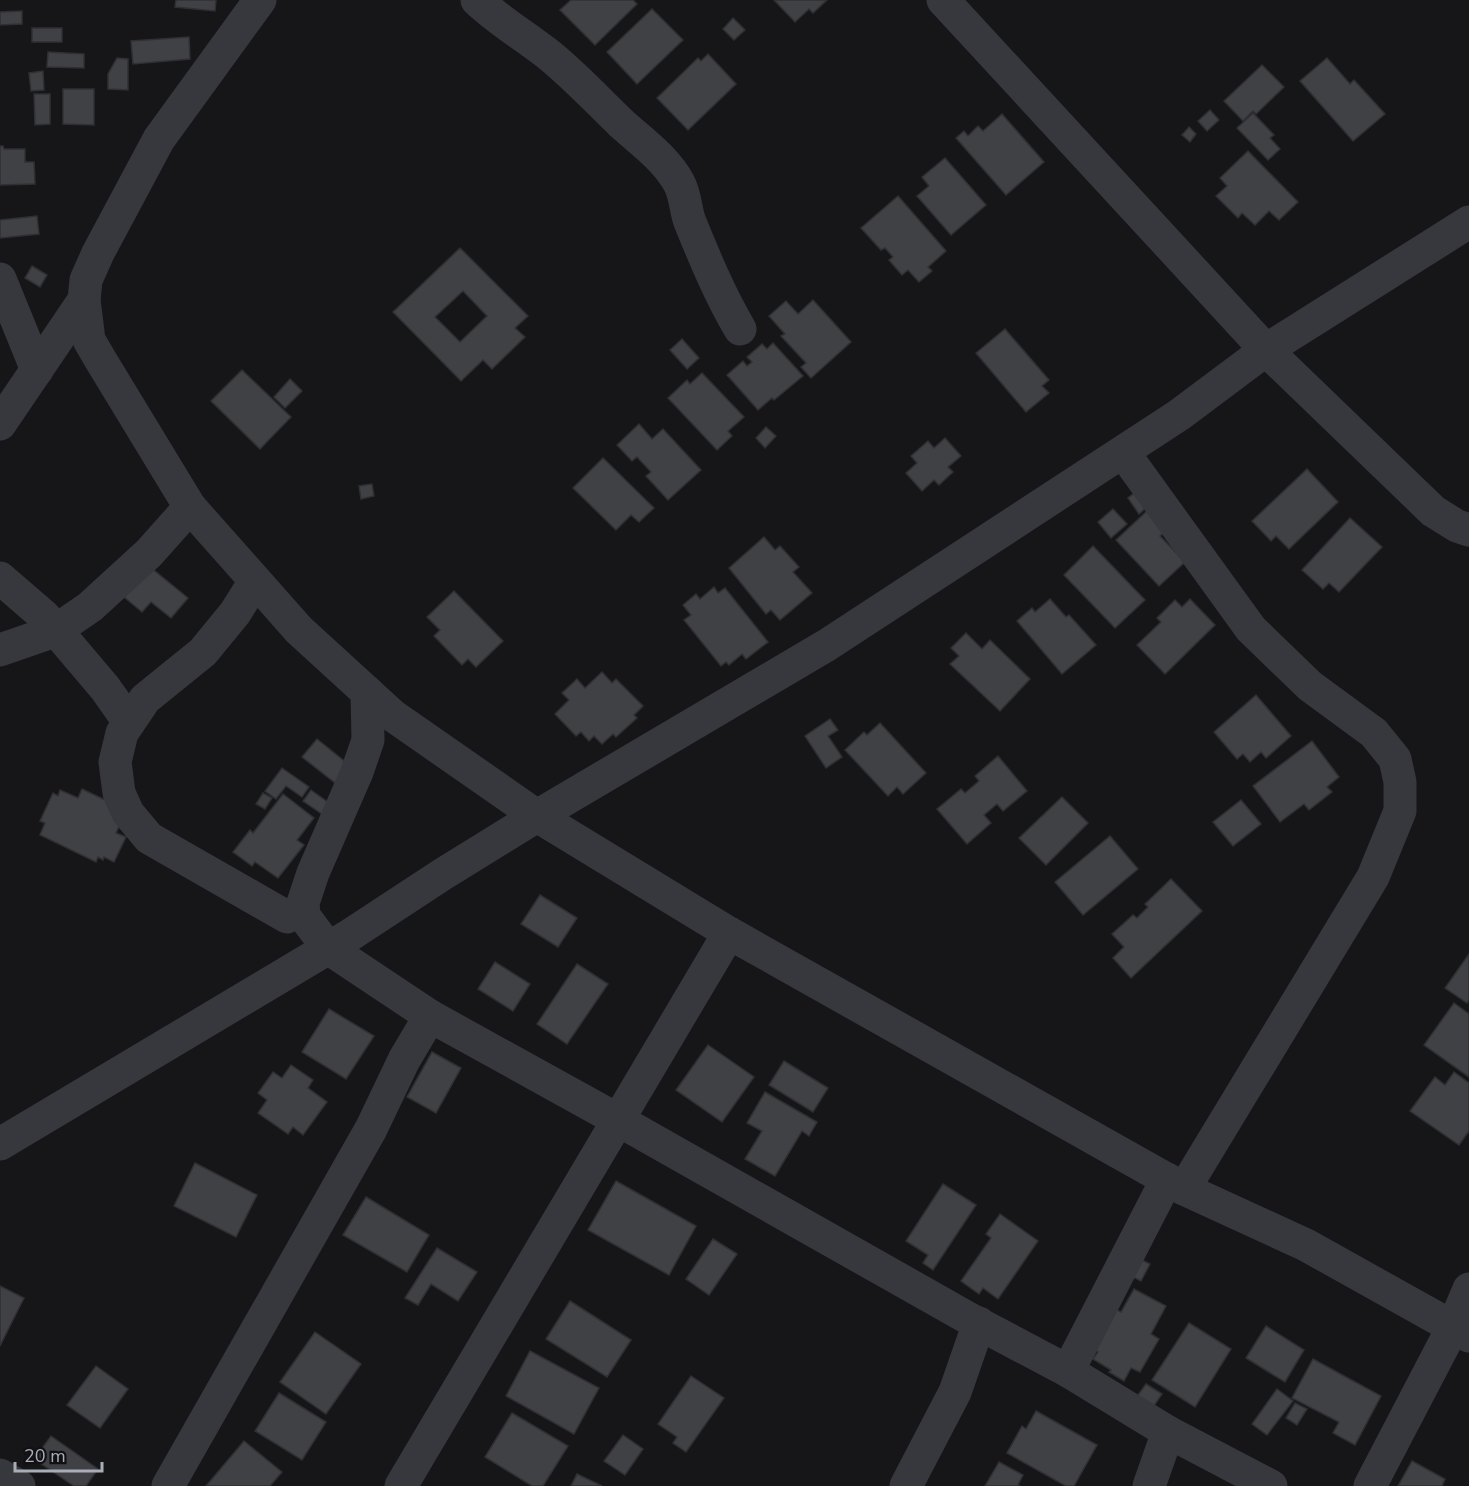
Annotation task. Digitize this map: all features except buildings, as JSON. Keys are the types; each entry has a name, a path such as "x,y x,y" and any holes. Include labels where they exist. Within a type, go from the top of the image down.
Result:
{"street":[{"path":"260,0 159,139 98,253 86,280 84,300 89,340 190,507 299,630 392,715 537,816 729,933 1176,1184 1306,1245 1461,1331"},
{"path":"477,0 493,16 528,38 552,57 657,155 678,182 686,199 689,220 708,268 740,329"},
{"path":"943,0 1266,350 1433,511 1457,526 1469,530"},
{"path":"0,1144 328,948 537,816 827,645 1179,415 1266,350 1469,222"},
{"path":"0,279 37,370"},
{"path":"0,424 84,300"},
{"path":"1068,1371 1176,1184 1373,877 1400,811 1400,782 1395,759 1374,733 1310,686 1251,629 1123,452"},
{"path":"0,650 55,631 90,607 149,553 190,507"},
{"path":"0,578 27,600 55,631 105,688 129,722"},
{"path":"255,581 235,613 203,652 145,699 122,733 115,762 119,793 128,813 149,838 286,917"},
{"path":"367,692 369,740 313,873 303,903 304,916 328,948 430,1016 1068,1371 1168,1432 1271,1486"},
{"path":"401,1486 729,933"},
{"path":"168,1486 371,1130 404,1060 430,1016"},
{"path":"1370,1486 1461,1331 1469,1289"},
{"path":"906,1486 955,1392 979,1323"},
{"path":"1149,1486 1168,1432"},
{"path":"0,1475 19,1486"}]}
